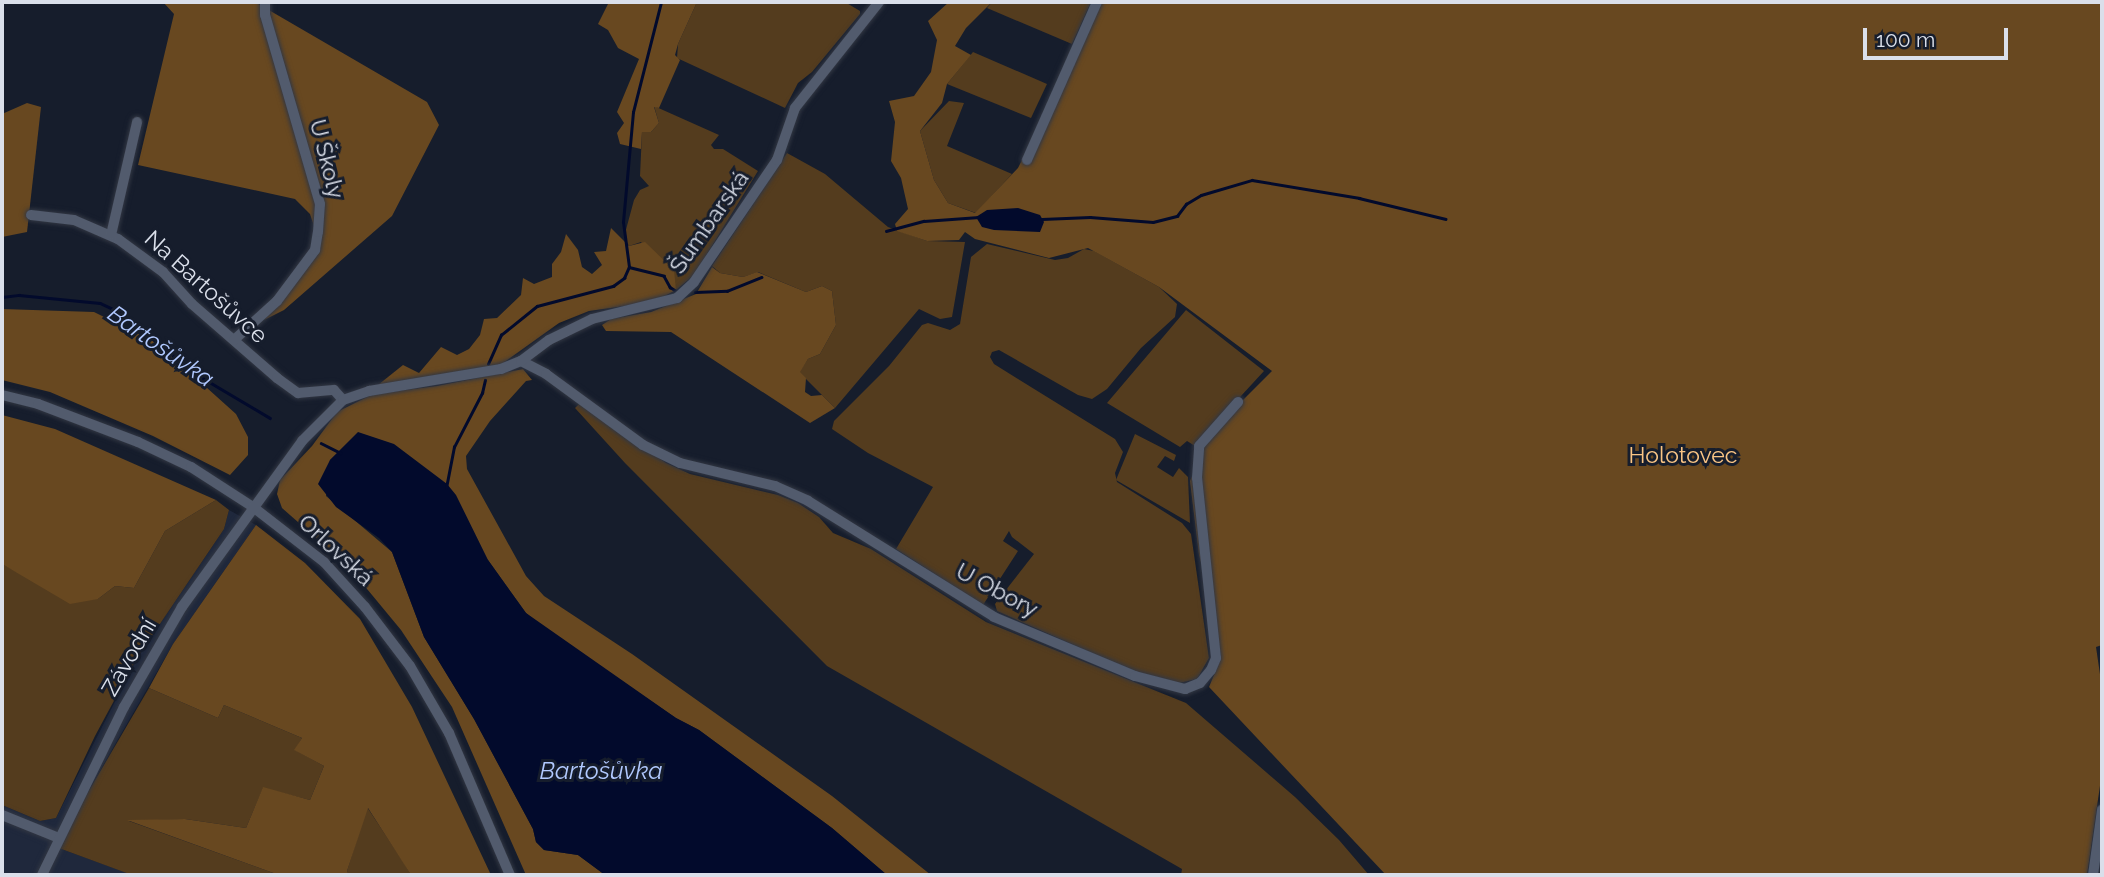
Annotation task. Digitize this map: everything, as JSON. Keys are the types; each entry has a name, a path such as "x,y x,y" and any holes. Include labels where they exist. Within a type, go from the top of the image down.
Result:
{"street":[{"name":"U Školy","path":"234,340 277,301 315,250 318,232 320,204 265,15 265,2"},
{"name":"Šumbarská","path":"253,507 302,441 343,400 369,391 501,369 521,361 549,340 592,319 677,298 687,290 777,160 795,107 879,2"},
{"path":"1027,160 1097,2"},
{"path":"111,235 137,122"},
{"name":"Na Bartošůvce","path":"31,215 74,220 111,235 163,272 192,304 298,393 334,390 343,400"},
{"name":"U Obory","path":"521,361 546,374 642,445 680,463 775,486 808,501 994,617 1135,676 1185,689 1200,683 1211,670 1216,658 1197,478 1199,446 1238,402"},
{"name":"Orlovská","path":"2,395 38,404 138,442 191,467 253,507 324,562 365,607 410,666 449,733 510,875"},
{"name":"Závodní","path":"42,875 124,707 182,607 253,507"},
{"path":"2093,875 2102,810"},
{"path":"2,815 59,838"}],"shaded area":[{"path":"697,2 845,2 860,11 860,14 812,72 798,83 785,108 677,58 678,44"},
{"path":"992,2 1091,2 1072,44 987,8"},
{"path":"973,52 1047,84 1031,118 947,84"},
{"path":"949,101 964,103 947,146 1012,174 976,213 948,203 934,180 920,131"},
{"path":"654,106 719,135 711,145 714,149 723,149 758,171 694,275 676,290 641,242 629,246 624,237 634,200 640,190 649,186 640,176 642,132 651,132 659,123"},
{"path":"787,153 825,174 888,227 927,241 965,242 952,317 940,319 919,309 835,408 799,372 808,359 820,354 836,325 832,291 822,286 806,292 758,272 743,277 720,273 712,266"},
{"path":"987,244 1055,260 1068,258 1084,249 1094,251 1159,287 1177,304 1175,317 1141,348 1107,389 1092,399 1078,395 999,350 992,352 990,357 994,364 1115,439 1123,452 1115,473 1117,482 1182,523 1191,534 1209,658 1197,679 1179,683 1133,671 997,611 995,604 1034,554 1012,537 1009,531 1003,541 1018,551 983,605 896,549 933,487 868,453 832,429 834,421 889,366 922,325 928,323 950,330 960,324 971,257"},
{"path":"1186,310 1264,371 1195,446 1187,441 1180,447 1107,403"},
{"path":"580,403 666,463 690,474 778,495 798,503 819,517 833,533 871,549 986,622 1186,703 1295,797 1339,840 1369,875 1181,875 1182,869 827,666 625,463 575,408"},
{"path":"1135,434 1176,455 1174,461 1165,456 1157,467 1173,477 1179,468 1188,477 1190,523 1116,480"},
{"path":"216,500 229,510 224,529 137,658 95,736 56,818 40,821 2,805 2,564 36,582 98,599 115,586 134,588 165,531"},
{"path":"229,510 256,525 173,644 56,847 133,875 2,875 2,805 40,821 56,818 137,658 224,529"},
{"path":"149,688 218,718 224,705 302,738 295,750 324,766 310,800 263,788 246,828 185,819 129,821 279,875 132,875 56,847"},
{"path":"367,807 411,875 349,875 347,871"}],"green space":[{"path":"163,2 255,2 427,102 439,125 392,216 284,310 264,320 317,253 315,229 310,214 295,199 138,165 174,14"},
{"path":"609,2 697,2 678,44 675,55 680,60 659,108 654,107 659,123 651,132 642,132 641,149 620,144 617,133 624,123 617,112 639,59 618,48 608,30 598,24"},
{"name":"Holotovec","path":"949,2 992,2 966,28 955,46 971,55 947,84 942,103 920,131 934,180 948,203 975,213 1018,168 1101,2 2102,2 2102,645 2096,647 2102,688 2102,772 2087,875 1386,875 1209,687 1221,658 1215,614 1199,555 1190,481 1210,433 1272,371 1159,287 1088,248 1049,258 975,239 965,232 959,240 927,241 897,231 895,224 908,209 901,178 891,161 895,122 889,101 914,96 931,72 937,40 928,21"},
{"path":"27,103 41,107 27,232 2,237 2,114"},
{"path":"611,228 629,246 645,242 674,270 676,290 653,302 589,311 559,323 499,366 378,385 403,365 419,373 441,347 457,355 469,349 480,335 484,319 497,318 521,295 523,278 534,284 552,277 552,264 561,252 566,234 578,250 582,267 592,274 602,265 594,252 606,251"},
{"path":"712,267 720,273 743,277 757,272 806,292 822,286 832,291 836,325 820,354 808,359 800,372 806,378 805,392 811,396 822,395 835,408 810,423 671,332 606,331 602,325 611,319 651,312 696,294"},
{"path":"2,309 94,312 157,343 236,414 248,437 248,455 230,475 153,436 50,392 2,380"},
{"path":"523,369 532,380 526,381 490,421 466,456 467,469 526,576 544,596 632,654 832,796 931,875 887,875 832,828 699,730 676,718 545,629 526,613 488,560 358,433 330,460 326,496 392,552 424,637 474,719 533,829 536,842 544,850 578,855 605,875 526,875 452,707 401,630 348,566 282,508 277,494 280,480 312,446 337,412 373,394 437,386"},
{"path":"2,415 55,429 216,500 165,531 134,588 115,586 98,599 70,604 2,564"},
{"path":"256,525 305,563 360,619 412,707 491,875 411,875 368,808 347,871 349,875 279,875 127,820 185,819 246,828 263,787 310,800 324,766 294,750 302,738 224,705 218,718 149,688 173,644"}],"water":[{"path":"1018,208 1040,215 1044,222 1040,232 994,230 982,227 976,217 987,210"},
{"name":"Bartošůvka","path":"358,432 394,444 447,484 456,495 488,560 526,613 676,718 699,730 832,828 887,875 605,875 578,855 544,850 536,842 533,829 474,719 424,637 392,552 379,538 336,507 318,484 330,460"}],"waterway":[{"path":"629,267 623,222 633,112 661,2"},
{"path":"1042,219 1090,217 1153,222 1177,216 1186,204 1201,195 1252,180 1359,198 1446,219"},
{"path":"886,231 924,221 979,217"},
{"path":"488,364 501,335 537,306 613,286 624,278 629,267 664,276 670,287 678,292"},
{"path":"695,292 727,291 761,277"},
{"name":"Bartošůvka","path":"2,297 19,295 100,303 121,313 196,374 270,418"},
{"path":"446,488 454,447 482,393 485,380"},
{"name":"Bartošůvka","path":"321,443 341,453"}]}
